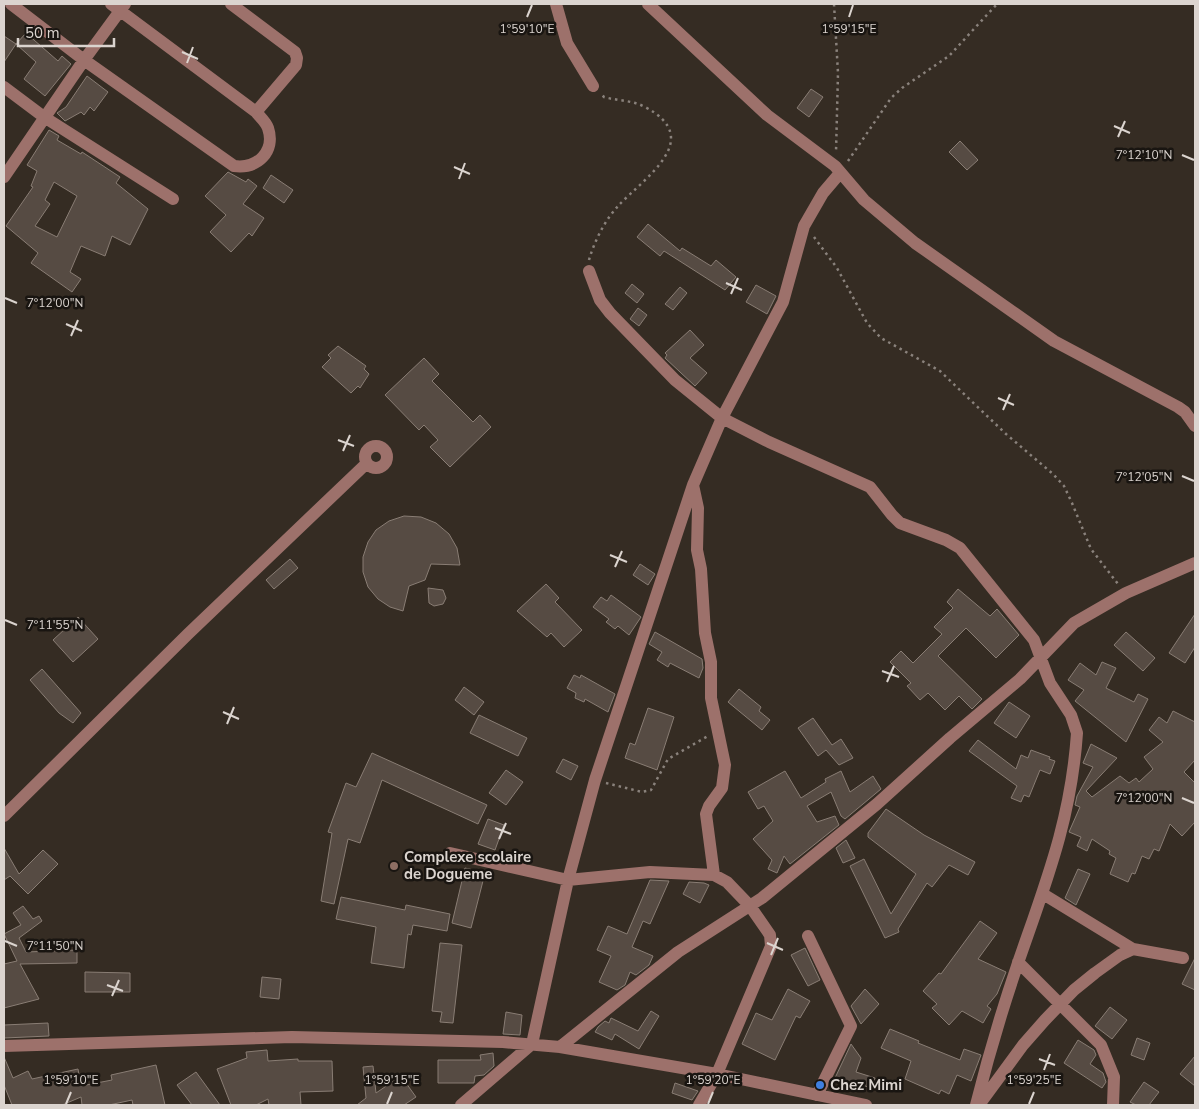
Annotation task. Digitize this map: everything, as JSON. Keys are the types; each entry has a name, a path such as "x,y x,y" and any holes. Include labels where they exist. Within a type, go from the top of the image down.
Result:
{"street":[{"path":"4,177 84,60 119,6 256,112 267,126 270,140 266,152 258,162 247,168 234,166 84,60 11,4"},
{"path":"231,4 295,52 297,58 296,65 256,112"},
{"path":"556,4 567,43 593,86"},
{"path":"648,4 767,115 838,170 864,200 915,243 1018,317 1069,350 1178,407 1185,412 1195,426"},
{"path":"4,87 44,118 173,200"},
{"path":"461,1105 532,1044 568,880 595,780 693,485 722,418 783,302 804,226 838,170"},
{"path":"589,271 600,300 610,313 675,380 722,418 769,442 870,487 900,523 946,540 960,548 1023,624 1042,656 1050,683 1071,715 1077,733 1070,797 1060,842 998,1022 977,1105"},
{"path":"4,816 188,634 367,463"},
{"path":"693,485 698,508 697,550 701,569 705,632 711,662 711,698 725,765 725,779 722,788 710,806 706,824 714,875"},
{"path":"560,1047 646,980 678,952 750,906 877,804 957,731 1002,696 1074,623 1126,593 1195,563"},
{"path":"450,853 568,880 650,872 714,875 727,882 750,906 770,935 771,946 717,1074 699,1105"},
{"path":"1043,894 1133,949 1183,958"},
{"path":"808,936 851,1026 817,1095"},
{"path":"977,1105 1023,1045 1059,1004 1095,973 1120,955 1133,949"},
{"path":"1018,962 1101,1045 1114,1077 1114,1105"},
{"path":"4,1046 292,1037 532,1044 560,1047 717,1074 866,1105"}],"path":[{"path":"834,4 838,73 838,170"},
{"path":"838,170 891,98 902,88 949,56 997,4"},
{"path":"589,271 591,251 610,218 618,206 662,164 669,151 671,136 667,125 659,116 644,106 604,97 593,86"},
{"path":"804,226 837,268 867,323 881,338 940,371 1064,486 1090,549 1126,593"},
{"path":"595,780 646,792 654,785 668,759 719,731"}],"building":[{"path":"26,33 58,61 62,56 71,64 45,96 24,79 36,62 16,44"},
{"path":"4,36 16,44 4,62"},
{"path":"87,76 108,92 94,111 90,107 84,115 81,112 65,121 57,113 66,107"},
{"path":"811,89 823,97 809,117 797,108"},
{"path":"49,130 59,136 57,140 81,154 82,152 120,177 116,183 148,209 130,245 112,236 105,256 81,246 70,272 81,279 72,292 31,263 38,253 6,226 33,187 31,186 37,171 27,165","holes":["54,182 77,196 57,237 35,226 50,204 45,200"]},
{"path":"960,141 978,160 967,170 949,152"},
{"path":"228,172 246,182 248,179 257,186 243,204 264,218 252,236 249,233 231,252 210,232 226,215 205,196"},
{"path":"271,175 293,190 284,203 263,188"},
{"path":"648,224 680,251 682,248 711,266 716,260 736,277 725,290 664,251 660,256 637,237"},
{"path":"632,284 644,294 637,303 625,293"},
{"path":"756,285 776,296 767,314 746,302"},
{"path":"680,287 687,293 673,310 665,304"},
{"path":"638,308 647,315 639,326 630,319"},
{"path":"690,330 704,345 690,358 707,373 695,386 665,358 667,355 665,353"},
{"path":"338,346 366,366 364,369 369,374 360,388 358,386 351,393 322,367 331,358 328,355"},
{"path":"424,358 439,374 432,381 473,422 480,415 491,427 450,467 430,447 438,440 424,425 419,430 385,395"},
{"path":"404,516 421,517 436,523 449,534 457,548 460,565 431,564 425,580 409,586 403,611 390,607 378,599 368,587 363,572 363,557 368,542 376,530 389,521"},
{"path":"290,559 298,568 274,589 266,580"},
{"path":"640,564 655,574 648,585 633,575"},
{"path":"546,584 559,598 555,602 582,630 564,647 551,633 547,637 517,611"},
{"path":"428,588 443,590 446,598 443,604 434,606 429,603"},
{"path":"958,589 990,616 997,609 1019,635 996,658 966,628 938,656 982,699 972,709 959,696 945,710 928,693 920,700 907,686 911,683 890,662 901,651 913,663 942,634 934,627 953,608 947,602"},
{"path":"611,595 641,617 629,635 618,626 615,629 606,622 609,619 593,607 601,597 607,601"},
{"path":"1195,614 1195,647 1185,663 1169,653"},
{"path":"78,617 98,639 73,662 53,640"},
{"path":"655,632 702,659 703,668 699,678 670,663 668,667 657,660 662,652 649,644"},
{"path":"1126,632 1155,658 1143,671 1114,645"},
{"path":"1102,662 1116,668 1106,688 1134,702 1138,694 1148,699 1126,742 1075,701 1084,690 1068,680 1080,663 1096,675"},
{"path":"42,669 81,713 73,723 59,713 30,680"},
{"path":"574,675 580,678 581,675 615,694 608,712 585,699 584,702 575,698 576,693 567,688"},
{"path":"464,687 484,702 474,715 455,700"},
{"path":"739,689 761,707 759,711 770,720 762,730 728,702"},
{"path":"1009,702 1030,716 1016,738 994,723"},
{"path":"648,708 674,717 657,770 625,758 630,743 635,745"},
{"path":"1173,711 1195,722 1195,760 1184,772 1195,783 1195,822 1182,836 1170,824 1159,851 1154,849 1149,859 1142,856 1135,874 1132,873 1128,882 1110,874 1116,858 1109,854 1110,851 1092,839 1087,851 1077,846 1081,837 1069,832 1080,807 1075,805 1077,796 1093,767 1083,763 1091,744 1117,758 1086,791 1092,797 1120,776 1129,783 1136,778 1139,782 1153,769 1144,757 1163,742 1149,730 1159,717 1167,723"},
{"path":"479,715 527,738 518,756 470,733"},
{"path":"813,718 832,745 841,739 853,758 839,765 826,750 818,756 798,728"},
{"path":"978,740 1016,769 1021,755 1028,758 1031,750 1050,757 1049,759 1055,761 1050,774 1040,770 1029,797 1024,795 1021,802 1011,798 1017,786 969,751"},
{"path":"372,753 487,805 478,824 382,780 360,843 348,839 334,904 321,901 332,833 328,832 346,783 356,787"},
{"path":"563,759 578,766 571,780 556,772"},
{"path":"506,770 523,782 506,805 489,793"},
{"path":"785,771 801,798 826,782 825,779 841,771 850,792 873,776 881,789 845,819 841,816 831,792 807,806 817,822 835,816 839,825 790,864 784,856 777,873 768,869 772,860 753,839 773,821 764,806 758,809 748,792"},
{"path":"886,809 924,835 975,862 968,875 949,865 932,887 927,883 898,929 899,932 885,938 850,866 864,859 891,914 916,874 868,837 868,833"},
{"path":"488,819 504,825 495,850 478,844"},
{"path":"846,840 855,858 843,863 836,848"},
{"path":"4,848 19,874 43,850 58,864 28,894 10,876 4,880"},
{"path":"465,868 485,873 471,928 452,923"},
{"path":"1078,869 1090,874 1076,905 1065,898"},
{"path":"650,880 669,881 650,924 643,921 632,947 653,956 649,965 636,975 630,972 625,985 617,990 599,982 611,956 597,950 608,926 627,934"},
{"path":"689,882 709,885 700,903 683,894"},
{"path":"341,897 405,910 406,905 450,914 447,931 413,925 411,935 408,934 404,968 371,963 376,927 336,919"},
{"path":"23,906 33,919 39,916 42,921 19,938 26,952 77,950 77,963 20,964 39,999 4,1008 4,964 17,961 4,934 21,925 13,913"},
{"path":"980,921 997,933 978,959 1006,972 997,994 987,1006 991,1009 983,1023 962,1011 949,1025 932,1008 937,1004 923,991 939,973 941,974"},
{"path":"440,943 462,945 453,1023 440,1022 442,1012 432,1011"},
{"path":"805,948 820,980 808,986 791,955"},
{"path":"1195,958 1195,990 1182,984"},
{"path":"85,972 130,973 130,992 85,992"},
{"path":"262,977 281,979 279,999 260,997"},
{"path":"788,989 810,1001 800,1018 796,1016 775,1060 742,1044 756,1013 772,1020"},
{"path":"865,989 879,1004 861,1024 851,1006"},
{"path":"1110,1007 1127,1020 1112,1039 1095,1026"},
{"path":"651,1011 659,1016 639,1049 615,1034 612,1040 595,1032 605,1021 609,1023 611,1018 638,1031"},
{"path":"506,1012 522,1015 520,1035 503,1034"},
{"path":"48,1023 49,1036 4,1038 4,1025"},
{"path":"890,1029 960,1060 964,1049 981,1055 971,1081 957,1075 949,1094 941,1090 939,1094 905,1079 911,1061 881,1048"},
{"path":"1137,1038 1150,1043 1144,1060 1131,1055"},
{"path":"1078,1040 1094,1050 1096,1055 1090,1064 1103,1073 1106,1082 1102,1088 1064,1063"},
{"path":"851,1044 861,1058 856,1072 875,1078 872,1088 835,1078"},
{"path":"267,1050 268,1061 298,1059 298,1061 332,1061 333,1091 300,1092 301,1105 269,1105 268,1099 256,1105 231,1105 217,1069 247,1058 246,1052"},
{"path":"493,1053 494,1066 484,1075 475,1076 474,1083 438,1083 438,1060 481,1060 480,1055"},
{"path":"1195,1056 1195,1086 1180,1074"},
{"path":"4,1057 13,1078 28,1071 32,1079 78,1069 81,1086 112,1080 111,1075 156,1065 165,1105 133,1105 132,1100 109,1105 82,1105 81,1097 62,1105 12,1105 4,1085"},
{"path":"373,1066 376,1093 401,1076 416,1097 404,1105 357,1105 366,1098 363,1067"},
{"path":"196,1072 220,1105 192,1105 177,1085"},
{"path":"1144,1082 1159,1092 1149,1105 1136,1105 1130,1102"},
{"path":"675,1083 698,1091 692,1100 672,1093"}],"place":[{"name":"Complexe scolaire de Dogueme","path":"394,866"},
{"name":"Chez Mimi","path":"820,1085"}]}
